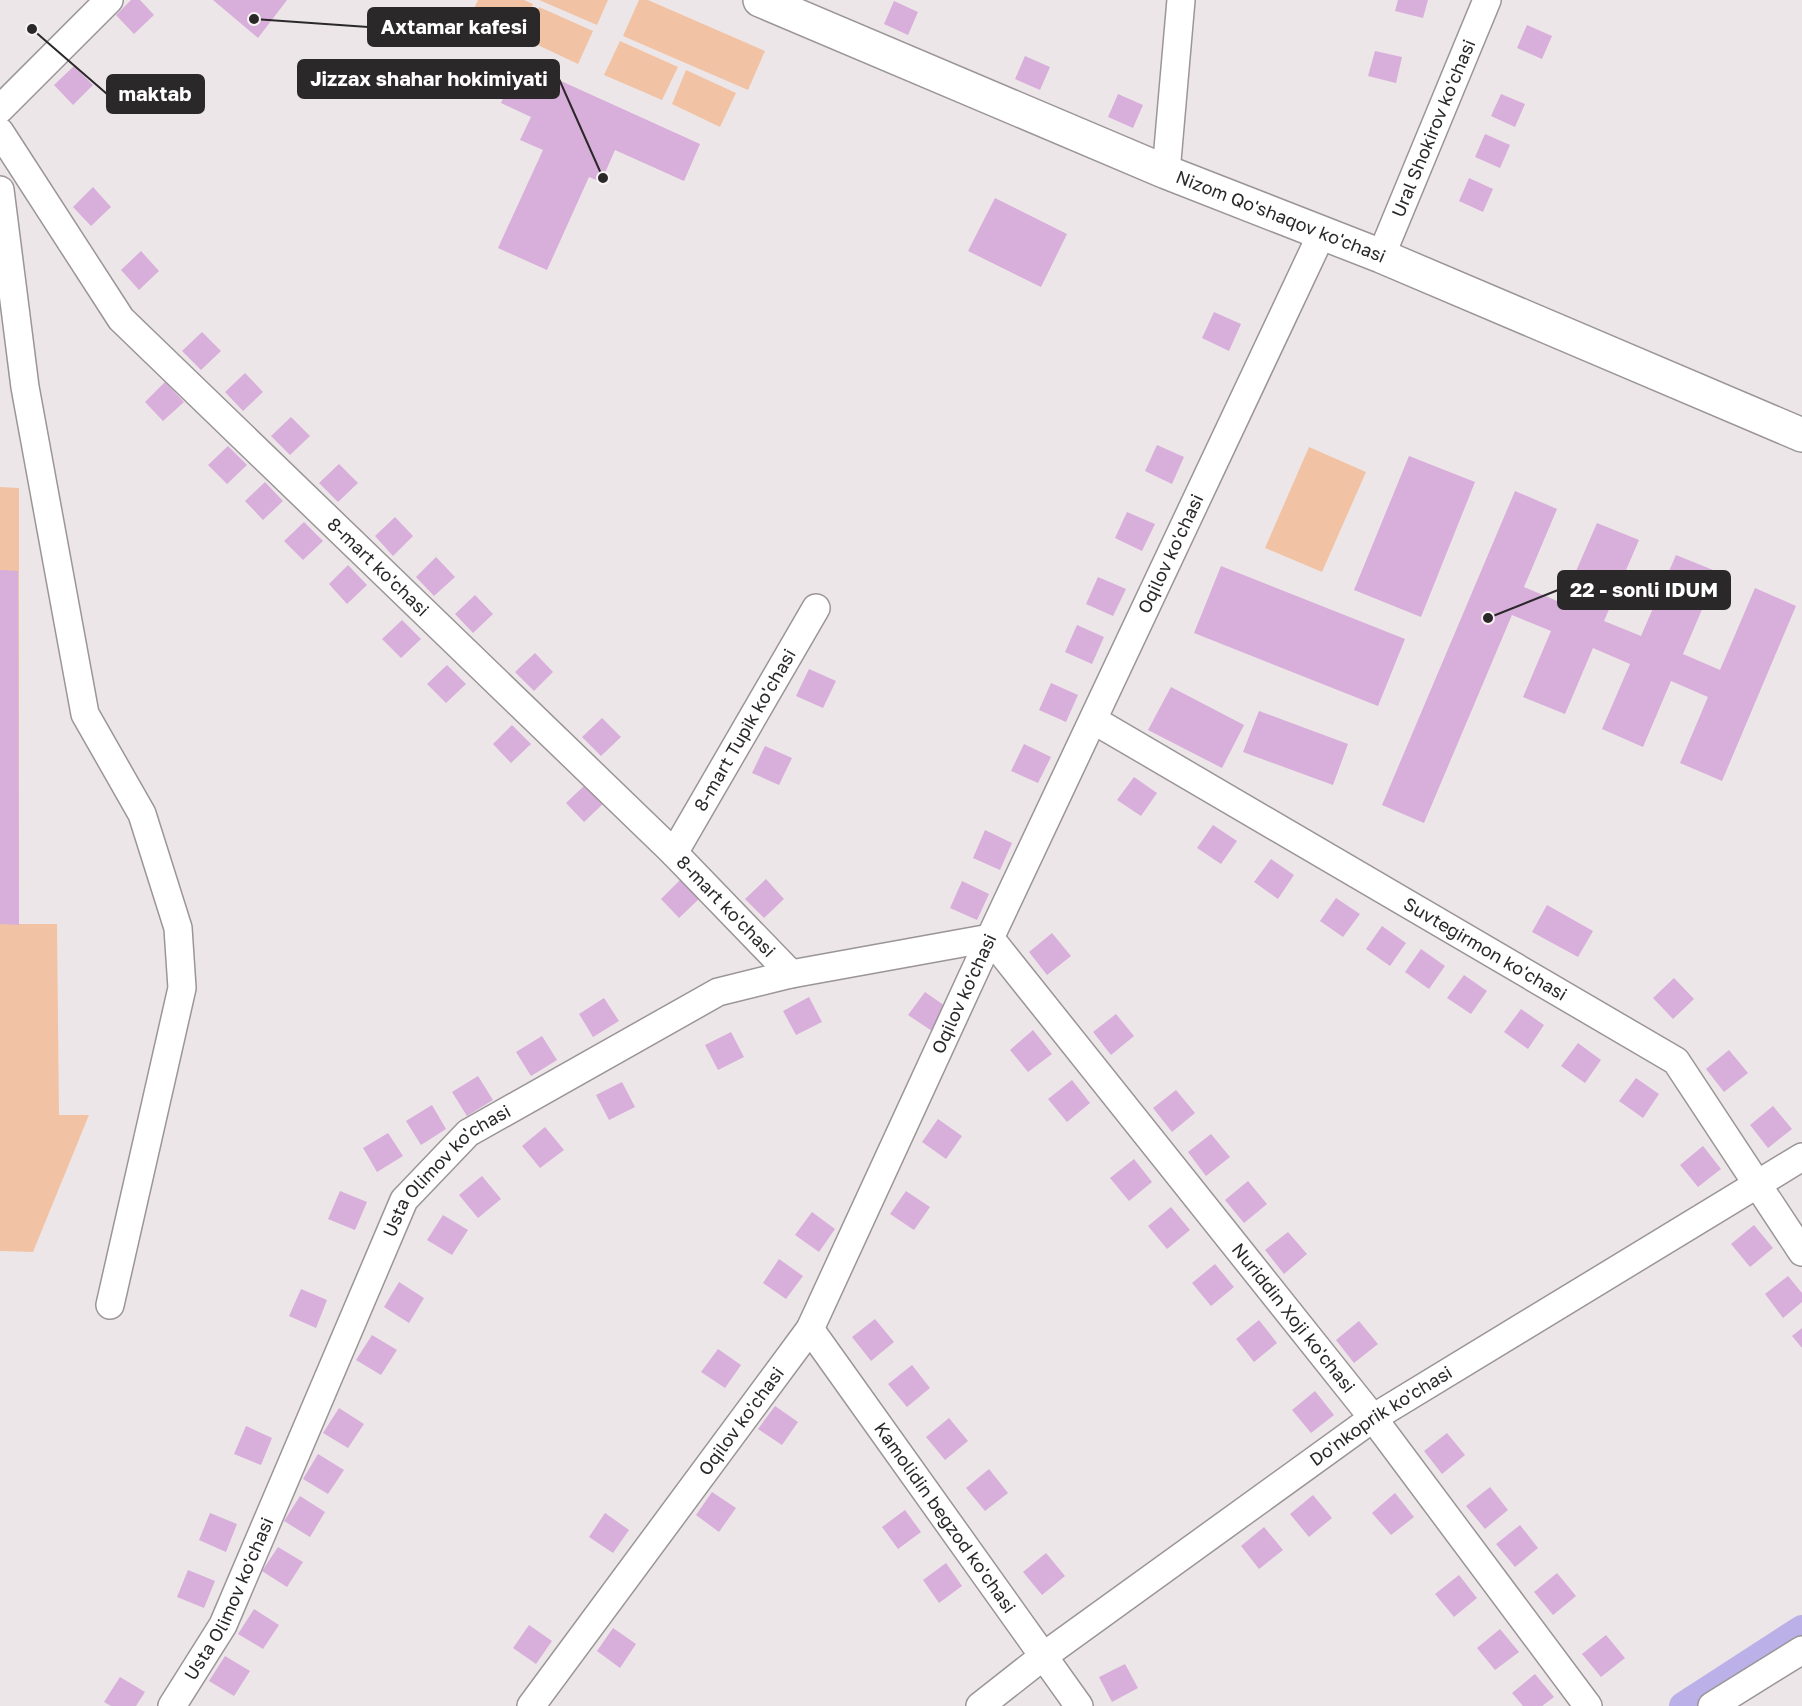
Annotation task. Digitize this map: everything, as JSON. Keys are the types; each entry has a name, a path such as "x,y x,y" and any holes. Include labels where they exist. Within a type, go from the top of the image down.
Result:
{"main road":[{"name":"Nizom Qo'shaqov ko'chasi","path":"760,0 1166,172 1381,256 1802,435"}],"street":[{"path":"0,109 109,0"},
{"path":"1166,172 1181,0"},
{"name":"Ural Shokirov ko'chasi","path":"1381,256 1487,0"},
{"name":"8-mart ko'chasi","path":"0,132 121,318 674,853 791,974"},
{"path":"0,190 25,387 86,714 142,814 178,928 182,988 110,1305"},
{"name":"Oqilov ko'chasi","path":"531,1706 810,1329 990,938 1095,721 1322,233"},
{"name":"8-mart Tupik ko'chasi","path":"674,853 816,608"},
{"name":"Suvtegirmon ko'chasi","path":"1095,721 1676,1061 1802,1252"},
{"name":"Usta Olimov ko'chasi","path":"172,1706 223,1624 404,1200 468,1133 717,992 791,974 990,938"},
{"name":"Nuriddin Xoji ko'chasi","path":"990,938 1373,1418 1588,1706"},
{"name":"Do'nkoprik ko'chasi","path":"980,1706 1045,1655 1373,1418 1802,1157"},
{"name":"Kamolidin begzod ko'chasi","path":"810,1329 1045,1655 1079,1706"},
{"path":"1712,1706 1802,1650"}],"shaded area":[{"path":"478,0 524,0 533,4 520,36 471,15"},
{"path":"539,0 608,0 597,25"},
{"path":"639,0 648,0 765,51 748,90 623,36"},
{"path":"539,7 593,31 578,64 525,39"},
{"path":"620,41 678,67 662,100 604,75"},
{"path":"686,70 736,93 720,127 672,104"},
{"path":"1309,447 1366,472 1322,572 1265,548"},
{"path":"0,487 19,488 19,924 57,924 59,1115 89,1115 33,1252 0,1251"}],"building":[{"path":"131,0 140,0 154,15 134,34 116,15"},
{"path":"213,0 287,0 258,38"},
{"path":"1398,0 1428,0 1423,18 1395,11"},
{"path":"894,1 918,12 908,35 884,24"},
{"path":"1527,25 1552,36 1542,59 1517,48"},
{"path":"1375,51 1402,57 1396,83 1368,76"},
{"path":"1025,56 1050,67 1040,90 1015,79"},
{"path":"519,62 700,144 684,181 615,150 601,182 589,177 547,270 498,248 543,150 520,140 531,117 501,103"},
{"path":"74,66 93,85 73,105 54,85"},
{"path":"1118,94 1143,105 1133,128 1108,117"},
{"path":"1501,94 1525,104 1515,127 1491,116"},
{"path":"1485,134 1510,145 1500,168 1475,157"},
{"path":"1469,178 1493,189 1483,212 1459,201"},
{"path":"93,187 111,207 91,226 73,207"},
{"path":"995,198 1067,234 1041,287 968,251"},
{"path":"141,251 159,271 139,290 121,270"},
{"path":"1214,312 1241,324 1229,351 1202,338"},
{"path":"202,332 221,351 201,370 182,351"},
{"path":"245,373 263,392 243,411 225,392"},
{"path":"165,382 184,402 163,421 145,402"},
{"path":"291,417 310,436 290,455 271,436"},
{"path":"1157,445 1184,457 1172,484 1145,471"},
{"path":"228,446 247,465 227,484 208,465"},
{"path":"1409,456 1475,482 1421,617 1354,590"},
{"path":"339,464 358,483 338,502 319,483"},
{"path":"265,482 283,501 263,520 245,501"},
{"path":"1515,491 1557,509 1524,587 1562,603 1597,523 1639,540 1604,621 1641,636 1676,555 1718,572 1683,654 1720,670 1755,588 1796,606 1722,781 1680,763 1708,697 1671,681 1643,747 1602,729 1630,664 1593,648 1565,714 1523,697 1551,631 1512,615 1424,823 1382,805"},
{"path":"1127,512 1155,524 1142,551 1115,538"},
{"path":"395,517 413,536 393,556 375,536"},
{"path":"304,522 323,541 303,560 284,541"},
{"path":"436,557 455,577 434,596 416,577"},
{"path":"348,565 367,585 347,604 329,584"},
{"path":"1221,566 1405,639 1378,706 1194,633"},
{"path":"0,570 18,571 19,925 0,924"},
{"path":"1098,577 1126,589 1113,616 1086,604"},
{"path":"475,595 493,614 473,633 455,614"},
{"path":"402,620 421,639 401,658 382,639"},
{"path":"1077,625 1104,637 1092,664 1065,652"},
{"path":"535,653 553,672 534,691 515,672"},
{"path":"447,665 466,684 446,703 427,684"},
{"path":"809,669 836,681 823,708 796,696"},
{"path":"1051,683 1078,695 1066,722 1039,710"},
{"path":"1171,687 1244,725 1222,768 1148,730"},
{"path":"1259,711 1348,744 1333,785 1243,752"},
{"path":"602,718 621,737 601,756 582,737"},
{"path":"512,725 531,744 511,763 493,744"},
{"path":"1024,744 1051,757 1038,783 1011,771"},
{"path":"765,746 792,758 779,785 752,773"},
{"path":"1134,777 1157,793 1141,816 1117,800"},
{"path":"586,784 604,803 584,822 566,803"},
{"path":"1213,825 1237,841 1221,864 1197,848"},
{"path":"985,830 1012,843 1000,870 973,858"},
{"path":"1271,859 1294,875 1278,899 1254,882"},
{"path":"681,879 699,899 679,918 661,899"},
{"path":"766,879 784,899 764,918 745,899"},
{"path":"962,881 989,894 977,920 950,908"},
{"path":"1336,898 1360,914 1343,937 1320,921"},
{"path":"1547,905 1593,931 1578,957 1532,932"},
{"path":"1382,926 1406,943 1390,966 1366,949"},
{"path":"1052,933 1071,956 1047,975 1029,952"},
{"path":"1421,949 1445,966 1429,989 1405,972"},
{"path":"1464,975 1487,991 1471,1014 1447,998"},
{"path":"1674,978 1694,999 1673,1019 1653,998"},
{"path":"925,992 948,1008 932,1031 908,1015"},
{"path":"809,997 822,1022 796,1035 783,1011"},
{"path":"604,998 619,1021 593,1037 579,1014"},
{"path":"1521,1009 1544,1025 1528,1049 1504,1032"},
{"path":"1116,1014 1134,1036 1111,1055 1093,1032"},
{"path":"1033,1030 1052,1054 1028,1072 1010,1050"},
{"path":"731,1032 744,1057 718,1070 705,1045"},
{"path":"542,1036 557,1060 531,1076 516,1052"},
{"path":"1578,1043 1601,1060 1585,1083 1561,1066"},
{"path":"1729,1050 1748,1073 1724,1092 1706,1069"},
{"path":"478,1076 493,1100 467,1116 452,1092"},
{"path":"1636,1078 1659,1094 1643,1118 1619,1101"},
{"path":"1072,1080 1090,1103 1067,1122 1048,1099"},
{"path":"622,1082 635,1107 609,1120 596,1095"},
{"path":"1176,1090 1195,1113 1172,1132 1153,1108"},
{"path":"432,1105 446,1129 421,1145 406,1121"},
{"path":"1773,1106 1792,1129 1768,1148 1750,1125"},
{"path":"938,1119 962,1136 946,1159 922,1142"},
{"path":"545,1127 564,1150 540,1168 522,1146"},
{"path":"388,1133 403,1156 377,1172 363,1148"},
{"path":"1211,1134 1230,1157 1206,1176 1188,1152"},
{"path":"1703,1146 1721,1169 1698,1187 1680,1165"},
{"path":"1134,1159 1152,1182 1129,1201 1110,1178"},
{"path":"482,1176 501,1199 478,1218 459,1195"},
{"path":"1248,1181 1267,1204 1244,1223 1225,1200"},
{"path":"340,1191 367,1202 355,1230 328,1219"},
{"path":"906,1191 930,1207 914,1230 890,1214"},
{"path":"1171,1207 1190,1230 1167,1249 1148,1226"},
{"path":"812,1212 835,1229 819,1252 795,1235"},
{"path":"443,1215 468,1230 452,1255 427,1240"},
{"path":"1754,1225 1773,1248 1750,1267 1731,1244"},
{"path":"1288,1232 1307,1254 1284,1274 1265,1250"},
{"path":"779,1259 803,1276 786,1299 763,1283"},
{"path":"1215,1264 1234,1287 1211,1306 1192,1283"},
{"path":"1788,1276 1802,1293 1802,1302 1783,1318 1765,1294"},
{"path":"399,1282 424,1298 409,1323 384,1307"},
{"path":"301,1289 327,1300 316,1328 289,1316"},
{"path":"875,1319 894,1342 871,1361 852,1337"},
{"path":"1259,1320 1277,1343 1254,1362 1236,1339"},
{"path":"1359,1321 1378,1344 1354,1363 1336,1340"},
{"path":"1802,1328 1802,1348 1792,1336"},
{"path":"372,1335 397,1350 381,1375 356,1360"},
{"path":"718,1349 741,1365 725,1388 701,1372"},
{"path":"912,1365 930,1388 907,1407 888,1384"},
{"path":"1315,1391 1334,1415 1311,1433 1292,1410"},
{"path":"775,1406 798,1422 782,1445 758,1429"},
{"path":"339,1408 364,1424 348,1448 323,1433"},
{"path":"949,1418 968,1441 945,1460 926,1437"},
{"path":"246,1426 272,1438 261,1465 234,1454"},
{"path":"1447,1433 1465,1455 1442,1474 1424,1451"},
{"path":"318,1454 344,1470 328,1494 303,1479"},
{"path":"989,1469 1008,1493 985,1511 966,1488"},
{"path":"1490,1487 1508,1510 1485,1529 1466,1506"},
{"path":"712,1492 736,1508 719,1532 696,1515"},
{"path":"1395,1493 1414,1517 1391,1535 1372,1513"},
{"path":"1313,1495 1332,1518 1309,1537 1290,1514"},
{"path":"300,1496 325,1512 310,1537 284,1521"},
{"path":"905,1510 921,1532 898,1549 882,1527"},
{"path":"210,1513 237,1524 226,1552 199,1540"},
{"path":"605,1513 629,1530 613,1553 589,1537"},
{"path":"1520,1525 1538,1548 1515,1567 1496,1544"},
{"path":"1264,1527 1283,1550 1259,1569 1241,1546"},
{"path":"278,1547 303,1562 287,1587 262,1571"},
{"path":"1046,1553 1065,1576 1042,1595 1023,1572"},
{"path":"946,1563 962,1586 939,1603 923,1580"},
{"path":"188,1570 215,1581 204,1608 177,1597"},
{"path":"1557,1573 1576,1596 1553,1615 1534,1592"},
{"path":"1459,1575 1477,1598 1454,1617 1435,1594"},
{"path":"254,1609 279,1625 263,1649 238,1634"},
{"path":"529,1625 552,1641 536,1664 513,1648"},
{"path":"613,1628 636,1644 620,1668 597,1651"},
{"path":"1500,1629 1519,1652 1495,1670 1477,1648"},
{"path":"1606,1635 1625,1658 1601,1677 1582,1654"},
{"path":"225,1656 250,1671 234,1696 209,1681"},
{"path":"1125,1664 1138,1688 1112,1702 1099,1677"},
{"path":"1535,1674 1554,1697 1542,1706 1523,1706 1512,1693"},
{"path":"120,1677 145,1692 136,1706 111,1706 104,1702"}],"waterway":[{"path":"1683,1706 1802,1629"}],"place":[{"name":"Axtamar kafesi","path":"254,19"},
{"name":"maktab","path":"32,29"},
{"name":"Jizzax shahar hokimiyati","path":"603,178"},
{"name":"22 - sonli IDUM","path":"1488,618"}]}
